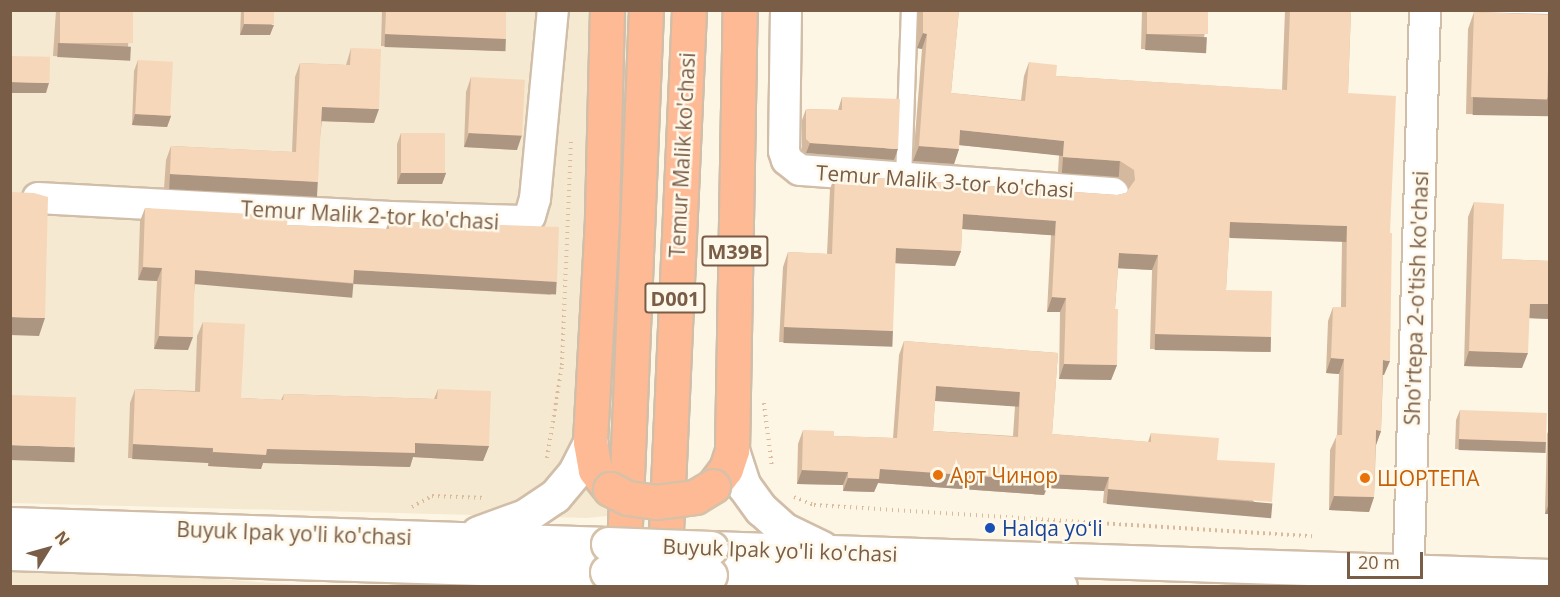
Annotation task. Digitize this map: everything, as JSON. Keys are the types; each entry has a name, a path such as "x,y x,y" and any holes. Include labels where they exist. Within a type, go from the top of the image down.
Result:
{"highway":[{"path":"590,442 602,219 607,10"},
{"name":"Temur Malik ko'chasi","path":"612,568 646,10"},
{"name":"Temur Malik ko'chasi","path":"664,586 689,10"},
{"name":"M39B","path":"590,442 595,470 610,489 628,498 656,502 694,497 713,486 726,469 732,450 740,10"}],"main road":[{"path":"449,552 494,528 535,511 569,481 581,463 590,442"},
{"name":"M39B","path":"732,450 740,477 764,490 783,529 820,547 835,573"},
{"name":"Buyuk Ipak yo'li ko'chasi","path":"10,524 449,552 612,568 710,562 964,585 1060,586"},
{"path":"449,552 512,586"},
{"name":"Buyuk Ipak yo'li ko'chasi","path":"10,553 449,552"},
{"name":"Buyuk Ipak yo'li ko'chasi","path":"835,573 1408,579 1550,576"}],"street":[{"name":"Temur Malik 2-tor ko'chasi","path":"38,198 390,217 522,220 530,216 535,199 553,10"},
{"name":"Temur Malik 3-tor ko'chasi","path":"786,10 784,151 787,160 793,166 807,172 1113,193"},
{"name":"Sho'rtepa 2-o'tish ko'chasi","path":"1408,579 1425,10"},
{"path":"1497,10 1550,14"}],"lane":[{"path":"903,178 909,10"}],"path":[{"path":"546,464 562,365 572,126"},
{"path":"764,490 772,468 769,446"},
{"path":"764,490 772,468"},
{"path":"789,494 814,506 1317,537"}],"shaded area":[{"path":"11,11 646,11 626,514 587,518 11,503"},
{"path":"11,564 314,586 11,586"}],"building":[{"path":"60,10 133,10 133,43 60,43"},
{"path":"244,10 274,10 274,24 244,24"},
{"path":"386,10 506,10 506,39 385,34"},
{"path":"923,10 959,10 951,93 1025,101 1029,62 1057,65 1056,76 1287,90 1290,10 1351,10 1348,93 1396,96 1390,233 1392,233 1390,361 1383,360 1381,431 1376,430 1374,497 1334,496 1336,435 1342,435 1344,359 1331,358 1333,307 1346,307 1347,226 1230,222 1226,290 1272,291 1271,337 1155,334 1158,255 1119,253 1115,309 1118,309 1117,365 1064,364 1066,298 1052,297 1056,221 963,214 961,251 896,248 893,331 784,327 788,252 832,254 835,175 1117,195 1126,193 1135,180 1134,170 1120,161 1063,157 1064,141 960,130 959,149 919,146 927,34 923,33"},
{"path":"1147,10 1208,10 1208,34 1147,34"},
{"path":"1474,12 1550,15 1547,100 1471,97"},
{"path":"351,48 381,49 379,109 322,107 318,182 170,174 171,146 296,152 300,63 350,65"},
{"path":"10,56 50,57 50,83 10,82"},
{"path":"138,60 173,62 170,116 135,114"},
{"path":"471,77 525,80 522,136 468,133"},
{"path":"842,97 900,99 898,149 810,143 806,139 806,109 842,110"},
{"path":"401,133 445,133 445,173 401,173"},
{"path":"10,192 34,193 48,197 45,318 10,317"},
{"path":"1474,202 1504,204 1502,259 1550,261 1550,304 1530,304 1528,353 1469,351"},
{"path":"145,208 288,216 287,225 389,229 389,221 559,227 557,282 354,270 353,283 195,270 193,337 159,336 162,268 143,267"},
{"path":"203,322 245,324 241,398 283,400 284,394 437,399 438,389 491,391 489,446 415,443 415,453 267,449 266,455 213,452 213,448 133,444 135,389 200,392"},
{"path":"904,341 1058,353 1052,434 1151,442 1151,433 1219,438 1217,460 1275,463 1272,502 1108,489 1109,477 1050,474 1049,481 880,469 879,479 848,478 848,472 802,470 803,430 834,431 834,436 897,438","holes":["936,386 1020,392 1018,437 933,431"]},
{"path":"10,395 76,397 74,447 10,445"},
{"path":"1460,410 1547,413 1546,442 1459,439"}],"place":[{"name":"Арт Чинор","path":"938,475"},
{"name":"ШОРТЕПА","path":"1365,478"},
{"name":"Halqa yoʻli","path":"990,528"}]}
